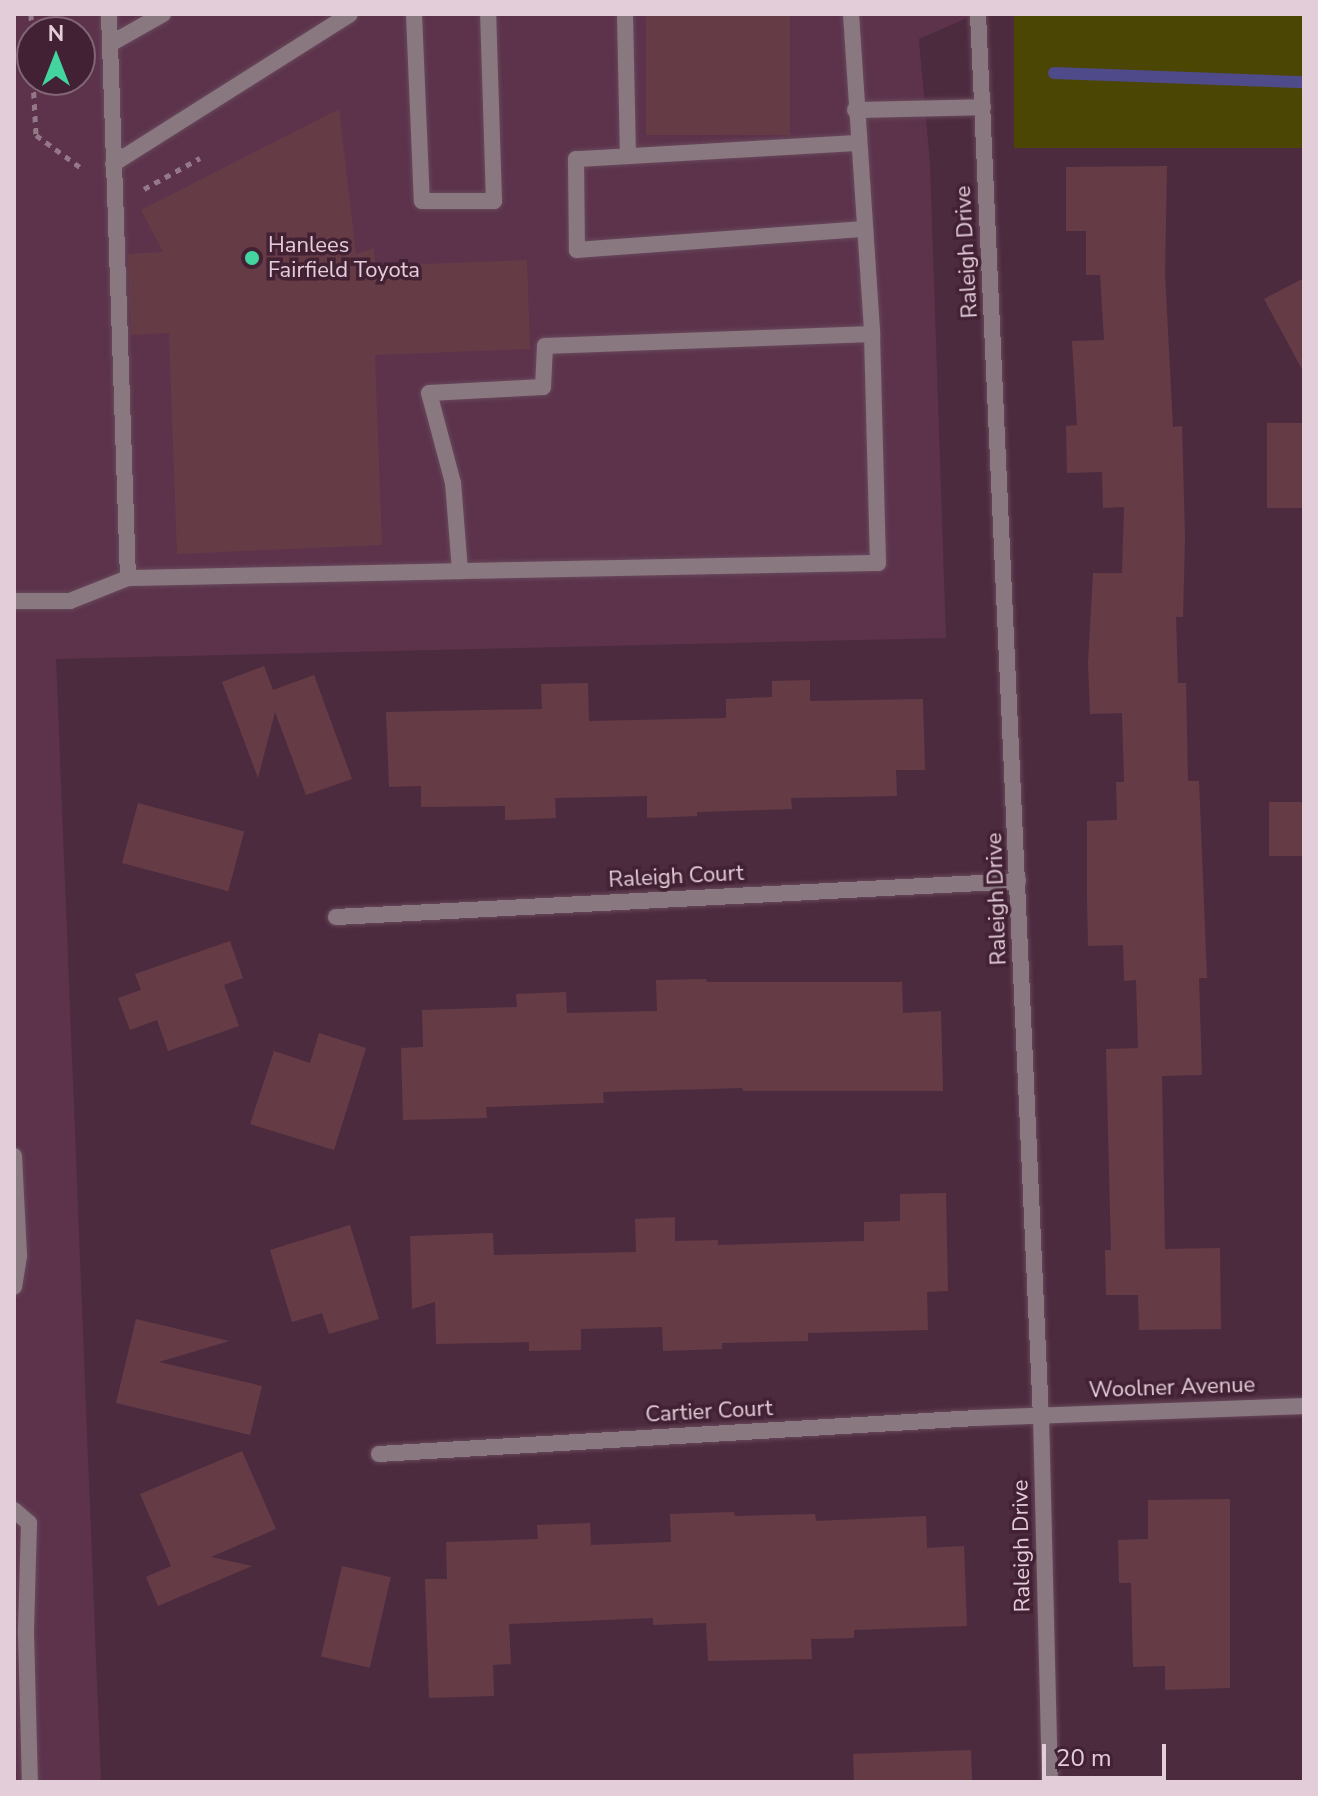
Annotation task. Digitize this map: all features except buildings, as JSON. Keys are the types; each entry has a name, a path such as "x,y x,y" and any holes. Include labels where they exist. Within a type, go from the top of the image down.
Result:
{"street":[{"path":"109,14 128,578"},
{"path":"110,44 163,14"},
{"path":"113,164 350,14"},
{"path":"414,14 422,201 494,201 488,14"},
{"path":"625,14 628,156"},
{"path":"14,601 70,601 128,578 878,563 872,334 857,143 851,14"},
{"name":"Raleigh Drive","path":"978,14 1041,1415 1050,1782"},
{"path":"855,110 983,107"},
{"path":"857,143 576,159 577,250 863,229"},
{"path":"460,571 453,483 429,393 543,387 545,346 872,334"},
{"name":"Raleigh Court","path":"336,917 1018,881"},
{"path":"14,1156 14,1287"},
{"name":"Woolner Avenue","path":"1041,1415 1304,1406"},
{"name":"Cartier Court","path":"379,1454 1041,1415"},
{"path":"14,1510 29,1523 26,1633 30,1782"}],"shaded area":[{"path":"14,14 976,14 919,39 930,164 946,638 56,659 101,1782 14,1782"},
{"path":"1014,14 1304,14 1304,148 1014,148"}],"waterway":[{"path":"1054,73 1304,82"}],"place":[{"name":"Hanlees Fairfield Toyota","path":"252,258"}]}
